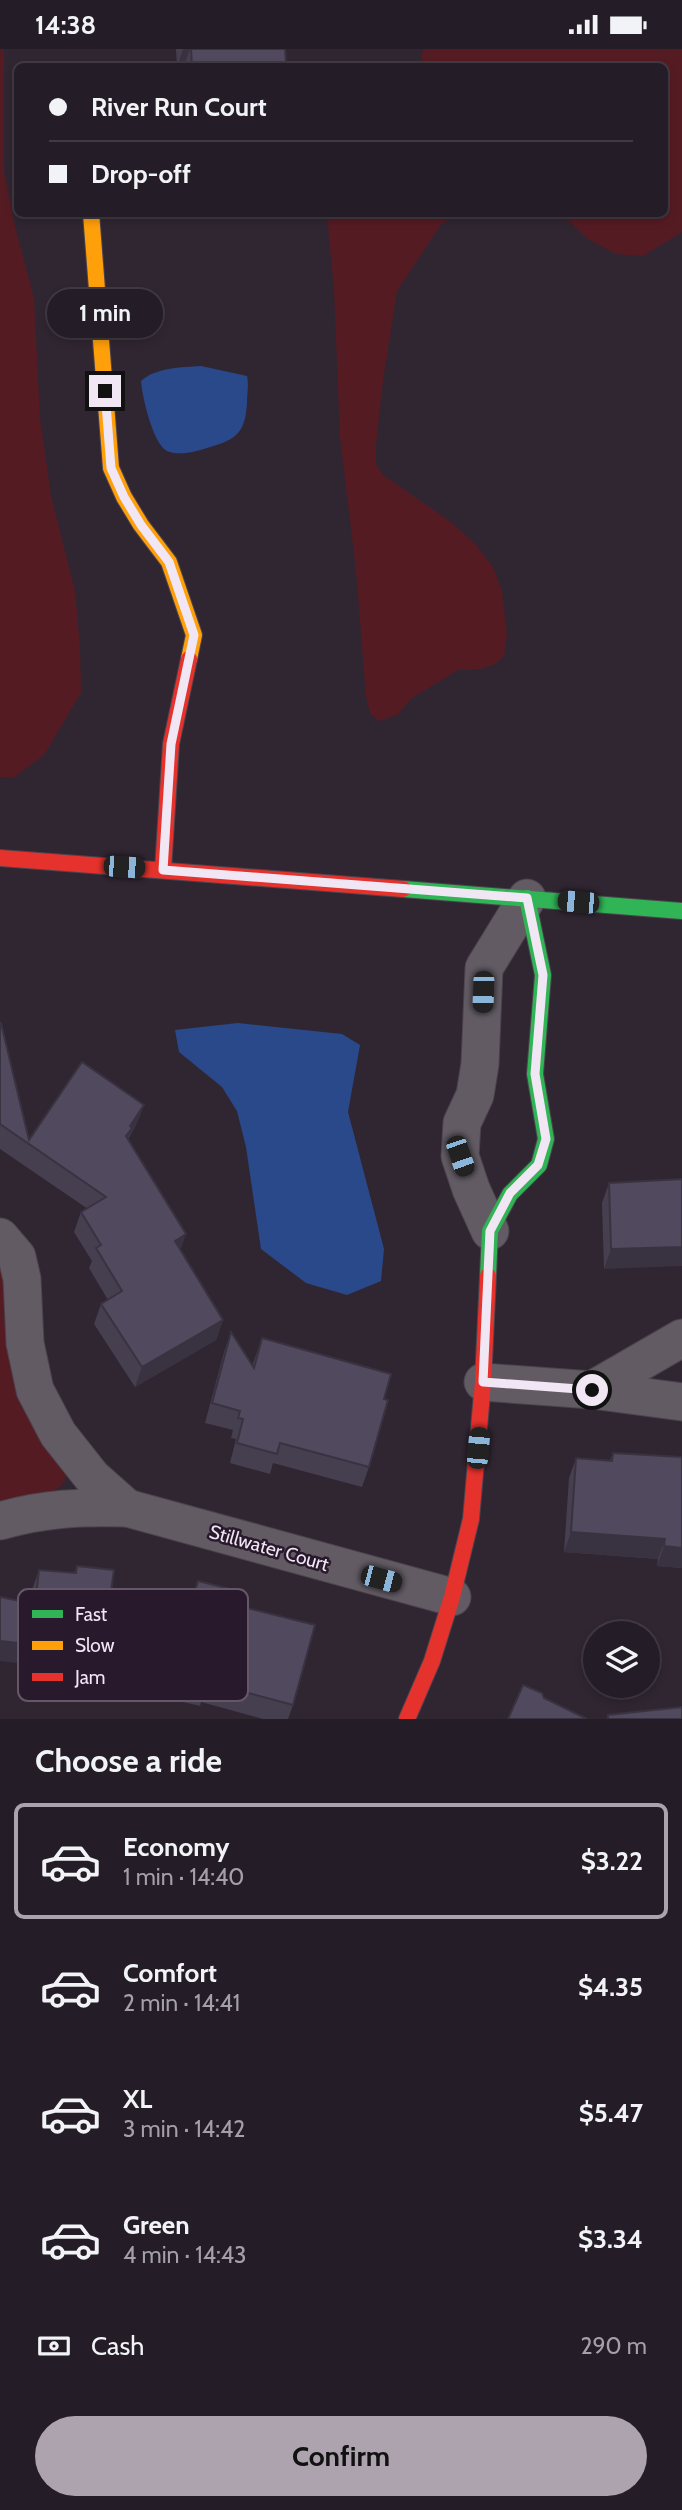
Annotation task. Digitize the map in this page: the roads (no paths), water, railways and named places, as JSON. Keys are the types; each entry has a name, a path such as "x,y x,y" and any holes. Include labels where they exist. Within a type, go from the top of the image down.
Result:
{"street":[{"path":"91,217 111,468 141,525 169,562 194,635 171,744 163,870"},
{"path":"0,858 682,911"},
{"path":"490,1231 460,1156 462,1123 475,1095 480,1064 484,968 527,898"},
{"path":"407,1719 432,1661 452,1597 471,1519 483,1382 490,1231 510,1193 538,1165 546,1139 535,1074 543,975 527,898"},
{"name":"Stillwater Court","path":"0,1237 17,1257 22,1279 25,1343 35,1390 58,1434 92,1477 127,1508"},
{"path":"592,1390 682,1338"},
{"path":"483,1382 592,1390 682,1402"},
{"name":"Stillwater Court","path":"0,1521 71,1507 127,1508 452,1597"}],"water":[{"path":"201,366 247,376 244,423 236,435 223,443 186,453 167,451 153,430 141,381 161,371"},
{"path":"238,1023 342,1034 360,1045 348,1112 384,1249 381,1281 347,1295 306,1283 261,1249 246,1147 237,1111 222,1087 179,1052 175,1030"}]}
